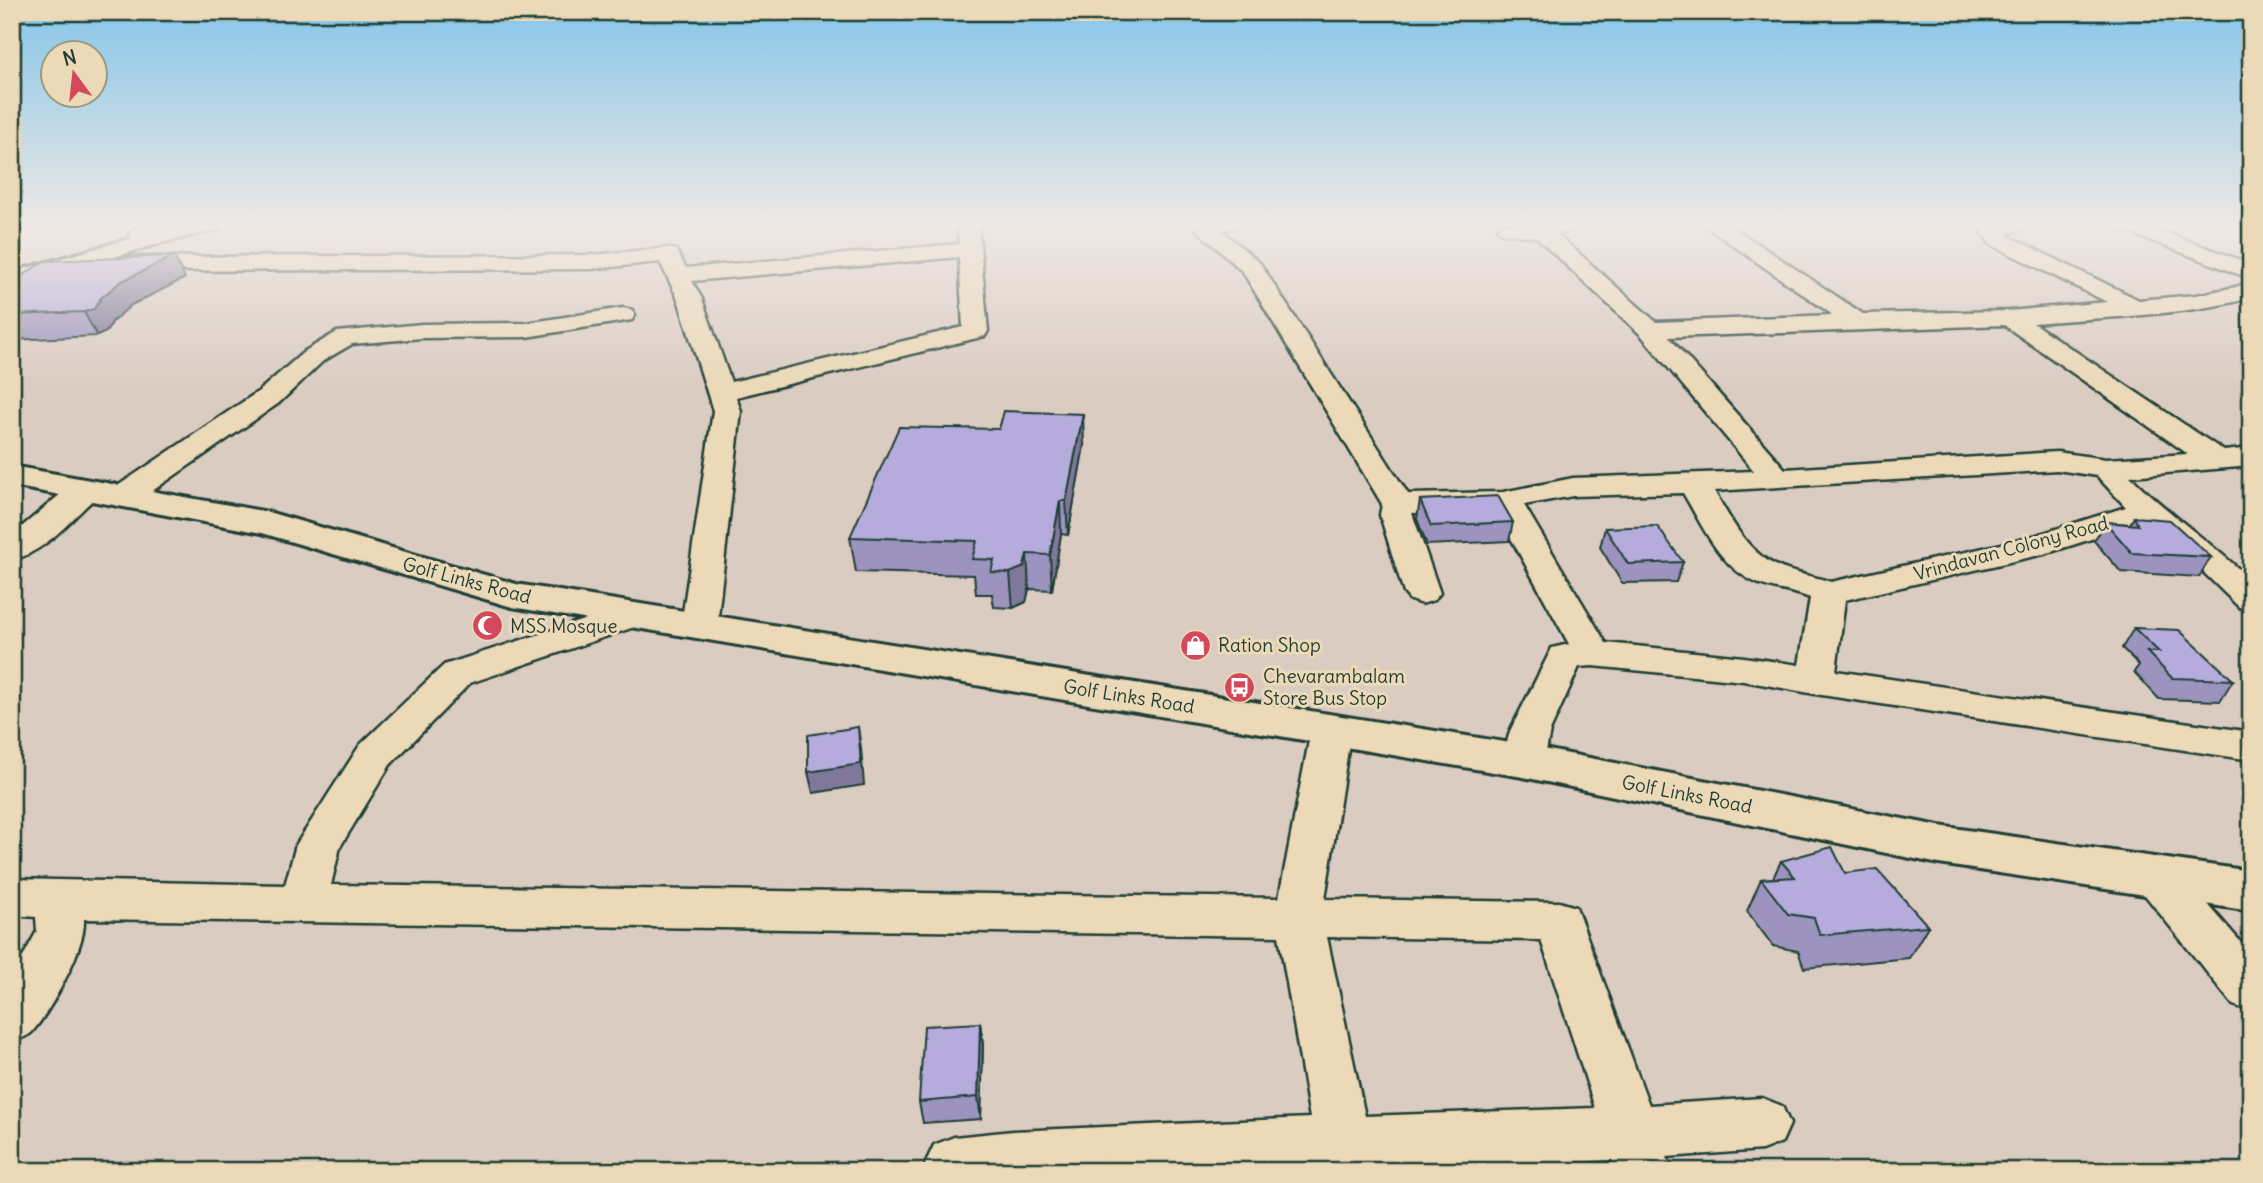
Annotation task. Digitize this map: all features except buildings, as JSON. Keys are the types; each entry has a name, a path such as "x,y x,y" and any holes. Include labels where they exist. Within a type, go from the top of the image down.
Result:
{"main road":[{"name":"Golf Links Road","path":"12,476 268,523 512,595 1523,761 1939,845 2251,891"}],"street":[{"path":"680,279 690,299 727,411 699,626"},
{"path":"721,393 975,331 971,279"},
{"path":"1259,279 1398,504 1395,515 1422,593"},
{"path":"1595,279 1650,330 1776,478"},
{"path":"1796,279 1857,321"},
{"path":"2079,279 2137,308"},
{"path":"1650,330 2010,318 2196,302 2243,293 2251,288"},
{"path":"12,550 269,397 314,356 346,337 409,332 526,330 623,315"},
{"path":"2010,318 2218,461"},
{"path":"1398,504 1506,501 1519,495 1584,486 1693,483 2057,461 2106,468 2251,457"},
{"path":"2106,468 2147,511 2204,554 2251,600"},
{"path":"1693,483 1736,554 1769,576 1797,581 1828,593 1815,681"},
{"path":"1506,501 1593,654"},
{"name":"Vrindavan Colony Road","path":"1828,593 2032,547 2147,511"},
{"path":"304,903 318,845 375,754 457,674 633,615"},
{"path":"1523,761 1530,731 1565,656 1593,654 1744,669 2151,733 2251,746"},
{"path":"1331,730 1299,916 1345,1157"},
{"path":"2157,877 2251,990"},
{"path":"12,897 59,900 1559,921 1638,1152"},
{"path":"12,1019 39,979 61,931 59,900"},
{"path":"954,1164 1015,1157 1345,1157 1638,1152 1762,1124"}],"place":[{"name":"MSS Mosque","path":"487,626"},
{"name":"Ration Shop","path":"1195,645"},
{"name":"Chevarambalam Store Bus Stop","path":"1240,687"}]}
